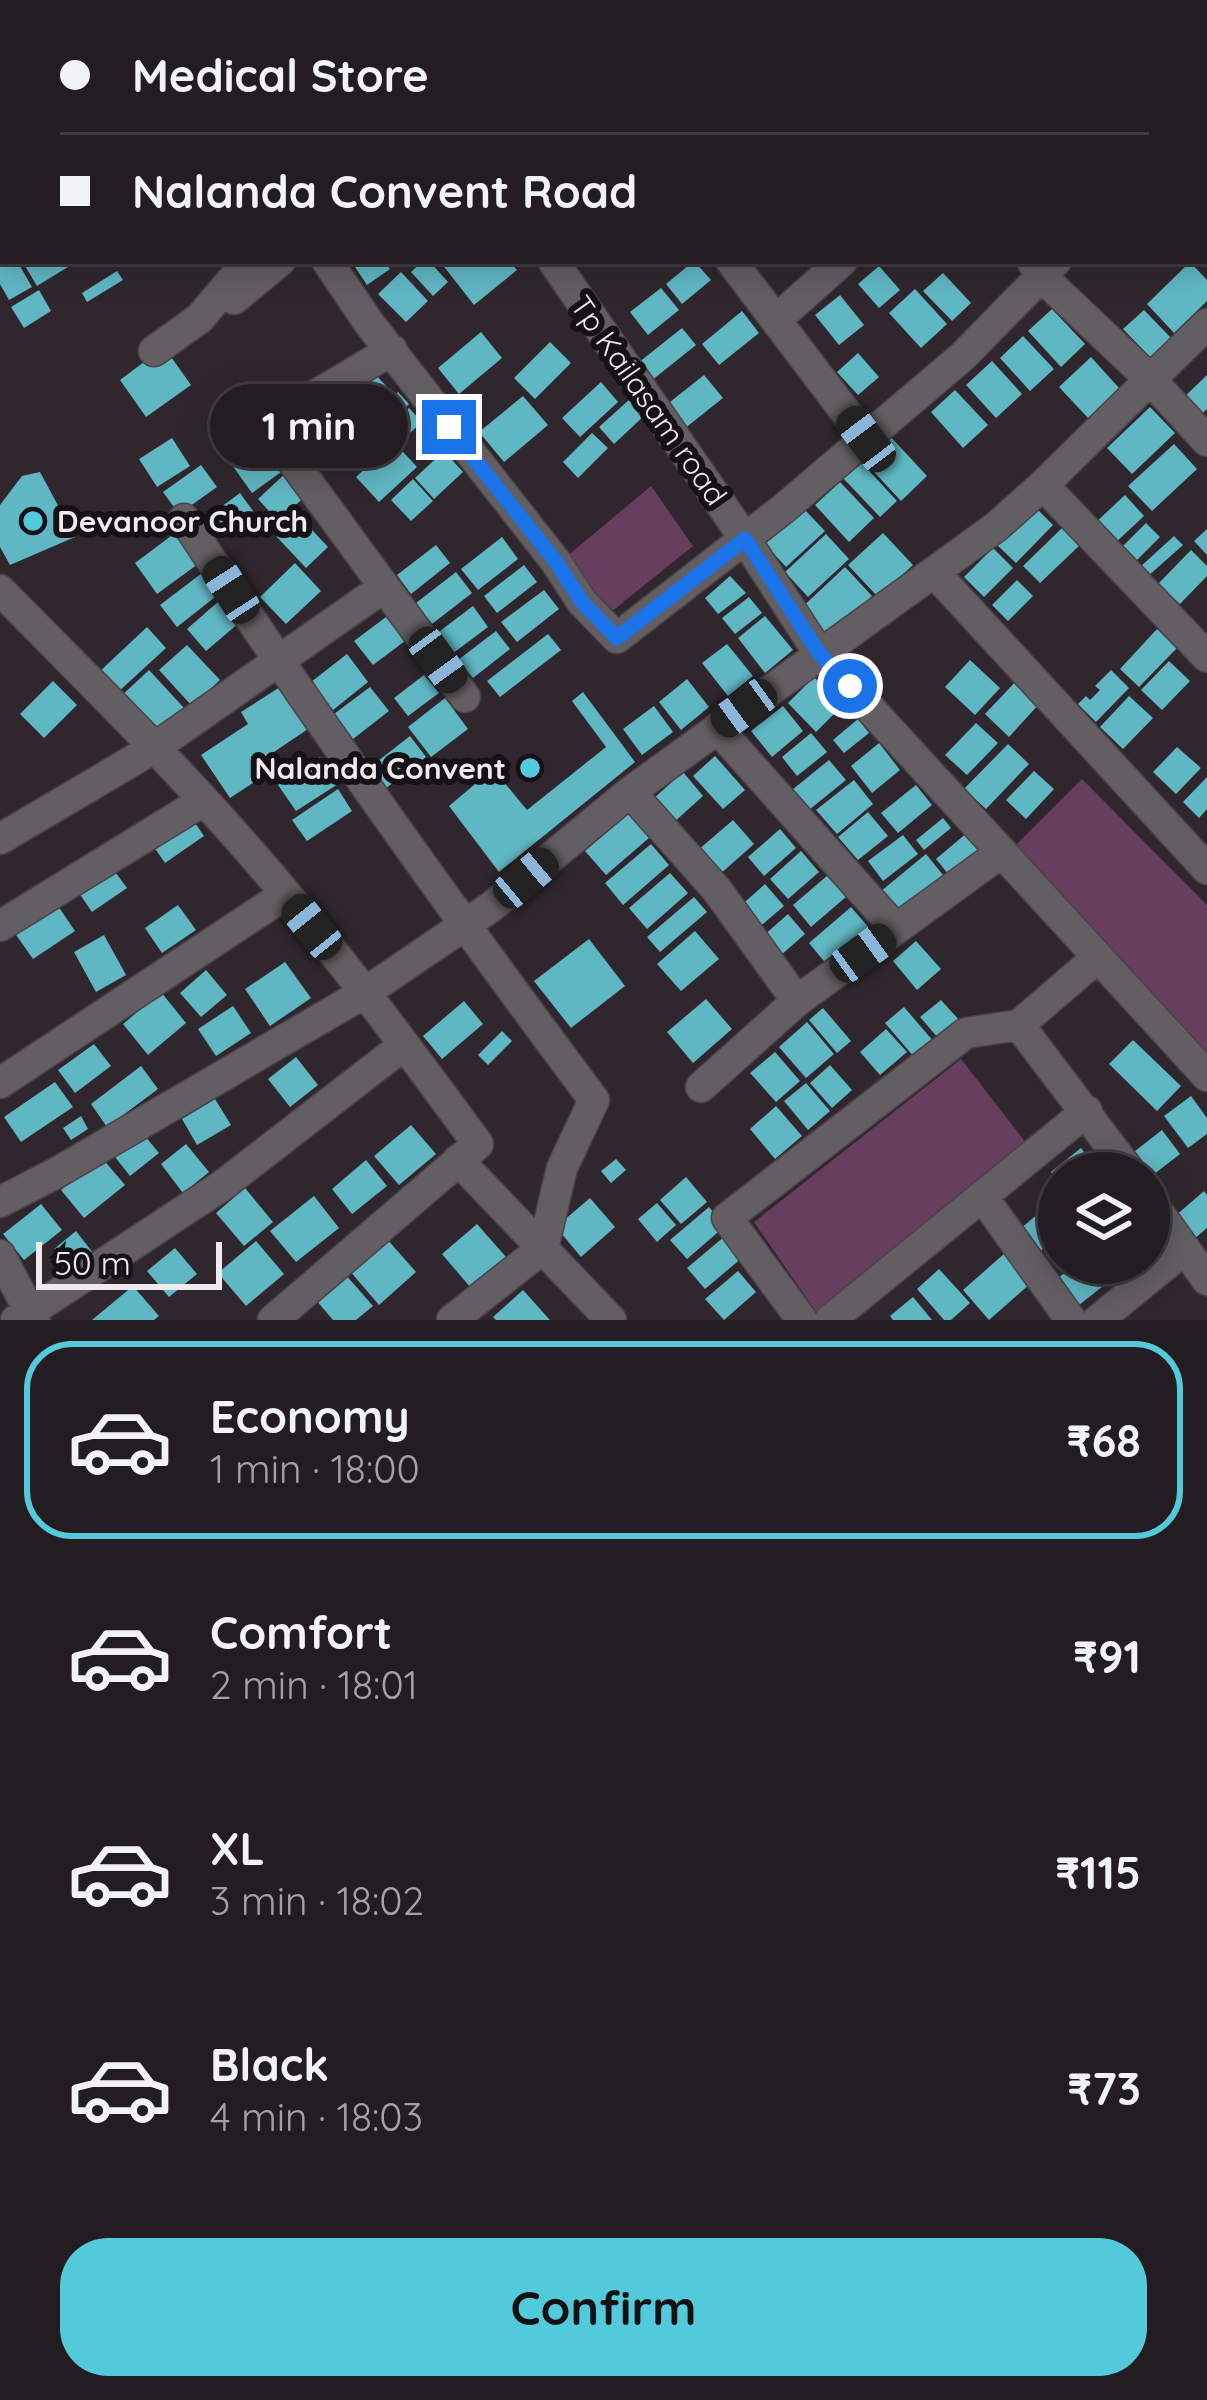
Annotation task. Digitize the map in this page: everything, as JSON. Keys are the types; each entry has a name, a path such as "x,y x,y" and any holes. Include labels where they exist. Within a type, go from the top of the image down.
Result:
{"street":[{"path":"154,350 200,318 245,264"},
{"path":"211,318 276,264"},
{"path":"329,264 582,602 617,638 745,539 963,356 1043,266 1207,441"},
{"name":"Tp Kailasam road","path":"555,264 819,653 1207,1076"},
{"path":"733,264 866,439"},
{"path":"776,320 839,264"},
{"path":"0,1202 366,992 491,907 630,792 996,527 1207,324"},
{"path":"392,350 272,421 274,436 465,697"},
{"path":"1043,485 1207,657"},
{"path":"184,519 278,662 464,926 594,1100 562,1168 542,1248 452,1320"},
{"path":"934,572 1207,869"},
{"path":"0,839 154,748 384,587"},
{"path":"0,590 154,748 286,894 366,992 478,1144 273,1320"},
{"path":"716,728 896,929"},
{"path":"630,792 717,890 797,1001"},
{"path":"0,926 202,801"},
{"path":"701,1087 797,1001 1002,852"},
{"path":"0,1084 286,894"},
{"path":"802,1320 727,1218 966,1033 1019,1024 1098,957"},
{"path":"1019,1024 1116,1152"},
{"path":"0,1256 27,1318 223,1184 404,1045"},
{"path":"830,1320 1087,1111"},
{"path":"458,1160 611,1320"},
{"path":"982,1196 1071,1320"},
{"path":"1170,1228 1207,1280"},
{"path":"1099,1320 1185,1249"}],"shaded area":[{"path":"651,486 693,546 606,616 565,558"},
{"path":"1082,779 1207,905 1207,1059 1005,856"},
{"path":"961,1059 1030,1148 817,1313 754,1222"}],"building":[{"path":"0,264 19,264 32,287 9,300 0,284"},
{"path":"24,264 66,264 68,267 37,286"},
{"path":"353,264 386,264 390,269 367,285"},
{"path":"420,264 432,264 448,282 433,296 411,272"},
{"path":"442,264 512,264 517,270 474,305"},
{"path":"690,264 697,264 711,280 682,304 666,284"},
{"path":"1188,264 1207,280 1207,301 1174,333 1147,304"},
{"path":"879,266 900,290 879,308 858,284"},
{"path":"117,271 123,280 87,302 82,293"},
{"path":"401,272 428,301 406,322 378,294"},
{"path":"943,273 971,303 952,321 923,291"},
{"path":"661,288 679,310 648,335 630,312"},
{"path":"915,289 947,324 921,348 889,313"},
{"path":"39,290 51,311 24,328 11,307"},
{"path":"840,295 864,325 839,345 815,315"},
{"path":"1052,309 1085,344 1061,367 1028,331"},
{"path":"1144,310 1174,341 1154,361 1123,329"},
{"path":"742,311 759,333 719,365 702,344"},
{"path":"682,328 696,345 651,381 638,363"},
{"path":"481,332 502,358 459,394 438,368"},
{"path":"1023,336 1054,369 1030,391 1000,358"},
{"path":"550,342 571,363 535,399 514,378"},
{"path":"164,347 191,385 146,417 120,380"},
{"path":"858,353 879,377 858,395 837,372"},
{"path":"1091,357 1120,389 1088,418 1059,387"},
{"path":"992,361 1022,394 996,418 966,385"},
{"path":"370,369 392,392 373,410 351,386"},
{"path":"704,375 723,398 684,429 665,406"},
{"path":"1207,375 1207,409 1196,419 1179,402"},
{"path":"341,380 367,408 346,428 320,400"},
{"path":"601,382 618,402 580,437 562,418"},
{"path":"955,390 988,425 963,448 931,412"},
{"path":"398,392 409,404 388,425 377,412"},
{"path":"523,396 548,425 504,462 479,432"},
{"path":"630,399 645,415 614,444 599,427"},
{"path":"316,401 337,423 309,449 289,427"},
{"path":"1150,407 1175,433 1132,474 1107,448"},
{"path":"409,408 422,422 400,442 387,428"},
{"path":"368,413 391,437 366,461 342,436"},
{"path":"592,433 608,448 578,478 563,462"},
{"path":"260,435 284,470 252,493 227,458"},
{"path":"889,435 927,476 901,501 863,460"},
{"path":"172,438 190,466 157,487 139,459"},
{"path":"394,442 417,467 379,502 356,477"},
{"path":"1174,444 1197,469 1152,511 1128,486"},
{"path":"444,451 463,472 434,499 415,478"},
{"path":"861,462 897,501 880,517 843,478"},
{"path":"201,465 217,487 179,514 163,492"},
{"path":"288,471 309,493 278,521 258,499"},
{"name":"Devanoor Church","path":"40,472 75,537 10,565 0,547 0,505 22,476"},
{"path":"413,479 433,501 411,521 391,500"},
{"path":"840,482 874,518 849,542 815,505"},
{"path":"240,493 253,511 217,536 205,519"},
{"path":"1125,495 1144,516 1113,545 1093,525"},
{"path":"1033,505 1053,525 1016,563 996,544"},
{"path":"804,509 825,531 786,567 765,544"},
{"path":"298,515 328,547 306,568 276,536"},
{"path":"1146,523 1160,537 1129,568 1115,554"},
{"path":"1063,527 1080,545 1040,583 1023,566"},
{"path":"1207,529 1207,555 1194,541"},
{"path":"175,533 198,564 157,594 135,563"},
{"path":"883,533 913,565 878,597 848,565"},
{"path":"826,534 849,559 808,597 785,572"},
{"path":"1174,536 1183,545 1147,577 1139,568"},
{"path":"502,537 518,559 478,590 461,569"},
{"path":"436,545 450,563 411,594 397,575"},
{"path":"993,548 1013,568 984,597 964,577"},
{"path":"1191,550 1207,566 1207,576 1180,604 1158,584"},
{"path":"295,563 321,591 286,624 260,597"},
{"path":"524,565 537,582 497,613 484,596"},
{"path":"845,567 872,596 824,640 798,611"},
{"path":"456,572 472,593 432,624 416,603"},
{"path":"202,573 219,594 177,627 160,605"},
{"path":"730,576 746,593 718,614 705,598"},
{"path":"1017,580 1033,596 1008,621 992,605"},
{"path":"544,590 559,609 517,642 501,622"},
{"path":"227,594 246,617 206,651 187,629"},
{"path":"749,597 762,613 735,634 722,618"},
{"path":"473,606 488,627 452,654 436,634"},
{"path":"765,616 793,650 765,673 738,638"},
{"path":"386,617 405,641 373,665 354,641"},
{"path":"147,627 166,648 117,693 98,673"},
{"path":"1157,629 1177,648 1139,687 1120,669"},
{"path":"496,631 510,649 473,678 458,660"},
{"path":"548,634 561,650 500,697 487,681"},
{"path":"727,644 753,676 728,696 702,663"},
{"path":"187,645 220,680 192,706 159,670"},
{"path":"347,654 368,682 333,710 311,682"},
{"path":"970,660 1000,688 975,715 945,687"},
{"path":"1169,661 1190,681 1162,710 1141,690"},
{"path":"149,670 185,709 155,737 119,698"},
{"path":"1111,670 1129,688 1096,722 1078,704 1100,690 1095,686"},
{"path":"424,675 439,693 408,716 394,698"},
{"path":"814,677 842,706 816,732 788,703"},
{"path":"687,679 709,707 681,730 659,702"},
{"path":"1018,679 1041,702 1009,737 985,714"},
{"path":"53,681 77,705 44,738 20,714"},
{"path":"280,687 308,729 268,756 276,768 230,798 201,755 248,724 241,712"},
{"path":"370,687 389,711 353,739 334,714"},
{"path":"583,692 635,762 499,872 449,806 493,769 527,810 606,747 572,701"},
{"path":"1129,696 1153,718 1123,749 1100,727"},
{"path":"445,698 468,729 431,757 408,727"},
{"path":"654,706 673,732 642,755 623,729"},
{"path":"783,706 803,731 772,757 751,731"},
{"path":"858,719 869,733 844,753 833,740"},
{"path":"976,723 998,743 967,775 945,755"},
{"path":"811,733 827,752 797,776 782,757"},
{"path":"410,736 426,757 381,792 365,771"},
{"path":"879,743 900,770 872,793 851,766"},
{"path":"1008,744 1029,764 986,809 964,789"},
{"path":"1177,747 1201,768 1176,794 1153,772"},
{"path":"715,756 745,790 723,809 693,776"},
{"path":"320,757 338,784 296,811 278,785"},
{"path":"829,760 846,780 804,814 787,794"},
{"path":"1034,771 1054,789 1026,819 1006,800"},
{"path":"683,772 703,796 673,823 653,799"},
{"path":"1207,777 1207,809 1199,818 1183,802"},
{"path":"854,780 873,804 837,834 816,810"},
{"path":"916,785 932,805 898,833 881,813"},
{"path":"338,789 352,811 307,841 292,820"},
{"path":"868,812 888,836 858,860 838,837"},
{"path":"628,814 649,838 606,875 585,851"},
{"path":"191,817 204,836 165,863 152,844"},
{"path":"943,818 951,828 924,850 916,840"},
{"path":"733,820 754,844 718,876 697,851"},
{"path":"780,829 796,848 764,876 748,857"},
{"path":"968,832 981,849 949,875 936,859"},
{"path":"903,835 918,854 883,881 868,861"},
{"path":"651,844 669,865 623,905 605,883"},
{"path":"801,851 819,872 788,899 770,879"},
{"path":"926,854 943,875 897,913 880,892"},
{"path":"113,869 127,888 92,912 79,893"},
{"path":"670,873 688,893 647,929 629,908"},
{"path":"828,875 847,896 811,927 793,905"},
{"path":"765,884 784,906 757,929 738,908"},
{"path":"694,897 707,912 660,952 647,937"},
{"path":"54,900 75,931 33,959 12,929"},
{"path":"178,905 196,930 162,953 145,928"},
{"path":"851,907 870,929 828,966 809,943"},
{"path":"788,914 805,934 780,956 762,937"},
{"path":"695,931 719,959 681,991 657,964"},
{"path":"104,935 126,975 96,992 74,952"},
{"path":"589,939 625,986 571,1028 534,981"},
{"path":"916,941 941,969 917,990 893,961"},
{"path":"285,962 311,998 270,1026 245,989"},
{"path":"206,970 227,995 201,1017 180,993"},
{"path":"161,992 186,1023 148,1055 123,1024"},
{"path":"706,999 732,1029 693,1063 667,1032"},
{"path":"941,1000 960,1021 939,1039 920,1017"},
{"path":"464,1001 483,1024 442,1059 423,1036"},
{"path":"233,1006 251,1033 216,1056 198,1029"},
{"path":"904,1007 934,1042 915,1058 885,1023"},
{"path":"823,1008 851,1041 837,1053 809,1020"},
{"path":"807,1022 834,1054 806,1078 779,1047"},
{"path":"886,1029 907,1052 880,1075 860,1052"},
{"path":"502,1031 512,1041 488,1065 478,1055"},
{"path":"1133,1040 1181,1086 1157,1111 1109,1064"},
{"path":"94,1044 111,1066 75,1093 58,1070"},
{"path":"775,1052 800,1081 776,1102 750,1073"},
{"path":"296,1057 318,1085 290,1107 268,1079"},
{"path":"830,1065 852,1090 832,1108 810,1083"},
{"path":"141,1066 158,1089 107,1127 91,1104"},
{"path":"55,1082 73,1107 21,1142 4,1117"},
{"path":"806,1083 830,1111 808,1130 784,1101"},
{"path":"1191,1096 1207,1118 1207,1134 1188,1148 1164,1116"},
{"path":"215,1099 231,1125 197,1145 182,1119"},
{"path":"776,1106 802,1136 775,1159 750,1129"},
{"path":"81,1116 88,1129 71,1140 63,1128"},
{"path":"411,1125 436,1154 399,1185 374,1156"},
{"path":"1162,1130 1180,1154 1170,1162 1170,1152 1134,1152"},
{"path":"144,1135 159,1153 130,1176 115,1157"},
{"path":"186,1144 209,1172 183,1193 161,1164"},
{"path":"102,1158 125,1185 84,1218 61,1190"},
{"path":"616,1159 626,1170 611,1183 601,1171"},
{"path":"366,1160 387,1186 352,1214 332,1189"},
{"path":"686,1177 707,1202 681,1224 660,1200"},
{"path":"245,1188 273,1222 244,1246 216,1213"},
{"path":"1204,1191 1207,1228 1194,1239 1174,1217"},
{"path":"314,1196 339,1228 296,1262 270,1231"},
{"path":"590,1198 615,1227 581,1257 556,1227"},
{"path":"657,1203 676,1225 657,1242 638,1219"},
{"path":"41,1204 62,1230 24,1260 3,1234"},
{"path":"709,1207 725,1226 687,1259 670,1240"},
{"path":"1038,1214 1038,1251 1020,1229"},
{"path":"477,1224 506,1257 471,1288 442,1254"},
{"path":"76,1231 100,1262 78,1279 54,1249"},
{"path":"725,1236 743,1257 705,1289 687,1268"},
{"path":"386,1238 416,1272 379,1305 349,1270"},
{"path":"256,1241 284,1274 246,1306 218,1273"},
{"path":"175,1248 197,1274 169,1297 147,1271"},
{"path":"1005,1253 1031,1283 989,1320 963,1290"},
{"path":"939,1269 970,1303 951,1320 944,1320 917,1289"},
{"path":"738,1271 756,1292 724,1320 705,1299"},
{"path":"345,1274 373,1306 356,1320 333,1320 316,1300"},
{"path":"1055,1284 1106,1284 1074,1309"},
{"path":"133,1286 159,1316 154,1320 92,1320"},
{"path":"523,1290 550,1320 493,1317"},
{"path":"913,1297 932,1320 893,1320 890,1316"}],"place":[{"name":"Devanoor Church","path":"33,521"},
{"name":"Nalanda Convent","path":"530,768"}],"route":[{"path":"449,427 582,602 617,638 745,539 819,653 850,686"}]}
